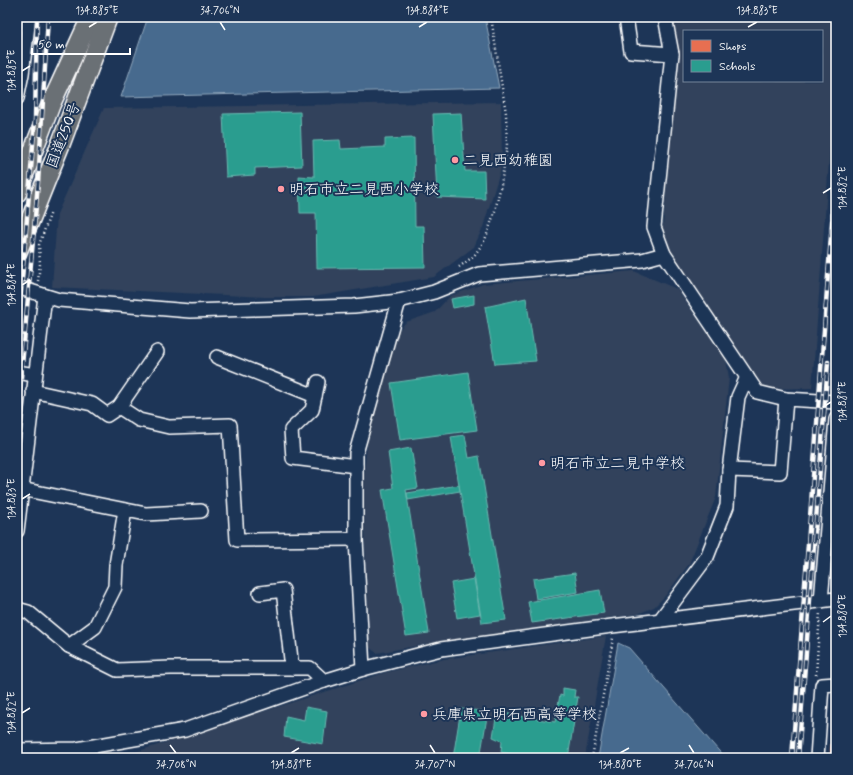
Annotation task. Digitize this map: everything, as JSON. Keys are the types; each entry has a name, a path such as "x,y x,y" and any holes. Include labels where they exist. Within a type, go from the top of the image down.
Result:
{"highway":[{"name":"国道250号","path":"17,193 51,104 91,17"},
{"name":"国道250号","path":"17,253 61,143 108,17"}],"street":[{"path":"17,98 22,74 29,17"},
{"path":"626,17 631,51 672,54"},
{"path":"665,17 672,54 654,227 664,254 757,392 786,399 836,402"},
{"path":"17,287 59,300 190,311 354,306 399,301 434,292 479,274 642,260 664,254"},
{"path":"17,531 45,296"},
{"path":"364,669 356,539 356,453 399,301"},
{"path":"33,391 92,404 107,415 119,407 157,352"},
{"path":"216,358 315,396"},
{"path":"17,372 35,375"},
{"path":"660,620 707,557 727,506 729,470 738,397 747,377"},
{"path":"318,382 312,410 291,430 293,458 356,466"},
{"path":"729,470 780,472 786,399"},
{"path":"119,407 139,420 169,427 230,425 237,540 356,539"},
{"path":"821,601 834,479 836,419"},
{"path":"21,489 146,514 200,511"},
{"path":"69,646 96,627 114,587 125,510"},
{"path":"260,593 283,590 292,668"},
{"path":"17,750 77,749 185,730 324,681 441,649 660,620 836,599"},
{"path":"17,609 28,612 69,646 117,670 171,668 310,668 324,681"},
{"path":"817,758 822,685 836,684"}],"path":[{"path":"457,269 474,256 484,240 495,211 502,186 507,146 506,113 490,17"},
{"path":"821,601 816,678 822,685"},
{"path":"592,758 613,634 606,627"}],"shaded area":[{"path":"148,17 485,17 499,88 121,97"},
{"path":"670,17 836,17 836,68 812,388 764,389 662,238 677,54"},
{"name":"明石市立二見西小学校","path":"501,102 502,165 483,227 474,247 434,277 313,297 265,297 52,287 57,214 104,108"},
{"name":"明石市立二見中学校","path":"634,271 677,289 726,359 729,378 716,497 689,564 666,595 654,607 638,614 433,643 377,653 370,648 362,491 368,435 398,331 406,322 435,312 450,296 483,284"},
{"name":"兵庫県立明石西高等学校","path":"606,636 585,758 109,758 123,756 387,672 444,659"},
{"path":"618,643 629,648 725,758 598,758"},
{"path":"833,697 836,697 836,758 828,758"}],"building: Shops":[{"path":"833,724 836,724 836,758 830,758"}],"building: Schools":[{"path":"300,112 302,166 255,168 255,175 226,177 223,114"},
{"path":"461,113 465,171 484,171 485,199 437,197 433,114"},
{"path":"414,138 415,226 424,226 425,267 317,268 316,213 300,213 299,176 314,177 313,141 340,140 341,149 385,147 385,139"},
{"path":"474,295 474,304 453,308 451,299"},
{"path":"526,298 536,361 495,364 485,307"},
{"path":"468,372 477,430 400,440 391,383"},
{"path":"465,435 469,458 479,456 506,620 482,623 451,437"},
{"path":"411,448 418,488 406,490 429,633 406,636 382,490 393,488 388,452"},
{"path":"459,485 460,491 408,500 407,493"},
{"path":"575,573 578,592 536,599 533,579"},
{"path":"474,579 480,614 457,618 451,583"},
{"path":"600,590 604,613 532,623 528,602"},
{"path":"563,688 575,690 574,697 578,697 568,758 529,758 501,752 502,741 493,737 497,712 555,722 560,695 563,696"},
{"path":"306,707 327,711 323,744 284,737 286,716 304,720"},
{"path":"461,709 483,711 487,717 480,758 453,758"}],"railway":[{"path":"17,341 35,120 37,17"},
{"path":"17,423 38,183 48,17"},
{"path":"792,758 836,169"},
{"path":"798,758 828,362"}],"place":[{"name":"二見西幼稚園","path":"455,160"},
{"name":"明石市立二見西小学校","path":"281,189"},
{"name":"明石市立二見中学校","path":"542,463"},
{"name":"兵庫県立明石西高等学校","path":"424,714"}]}
